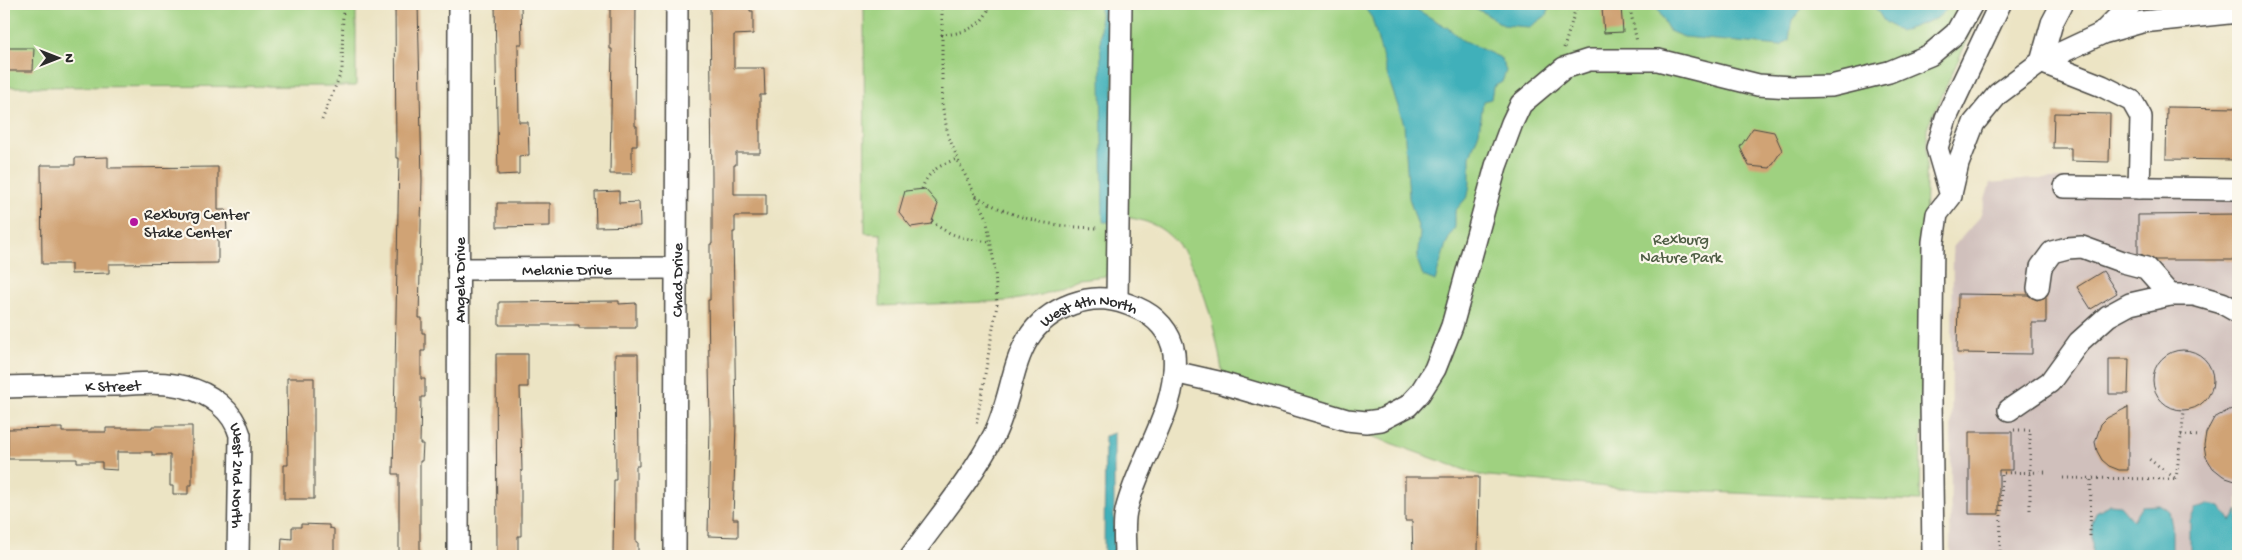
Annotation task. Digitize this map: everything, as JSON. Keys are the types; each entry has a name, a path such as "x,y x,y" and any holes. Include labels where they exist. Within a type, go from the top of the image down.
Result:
{"street":[{"name":"Angela Drive","path":"458,556 459,4"},
{"name":"Chad Drive","path":"675,556 677,4"},
{"path":"1117,300 1121,4"},
{"path":"1174,372 1218,382 1346,420 1366,422 1381,420 1408,406 1420,393 1435,369 1452,326 1496,166 1512,123 1521,104 1564,68 1589,60 1658,60 1758,85 1792,88 1831,86 1889,72 1930,55 1956,33 1972,4"},
{"path":"1951,196 1937,148 1950,110 2000,4"},
{"path":"2041,62 2052,23 2062,4"},
{"path":"2103,33 2131,4"},
{"path":"1933,556 1931,398 1933,242 1937,214 1951,196 1958,164 1974,123 1998,94 2041,62 2103,33 2142,22 2238,12"},
{"path":"2041,62 2102,86 2132,101 2141,117 2139,188"},
{"path":"2065,187 2238,189"},
{"path":"2038,288 2041,267 2052,252 2082,246 2123,262 2146,268 2170,295"},
{"name":"Melanie Drive","path":"458,269 676,268"},
{"path":"2011,420 2050,382 2079,342 2108,316 2130,304 2170,295 2194,295 2222,303 2238,312"},
{"name":"West 4th North","path":"911,556 976,467 994,434 1018,358 1030,336 1042,320 1061,308 1080,301 1117,300 1153,316 1162,326 1171,339 1174,372 1170,400 1136,480 1126,513 1125,556"},
{"name":"K Street","path":"4,387 153,384 185,387 207,395 218,403"},
{"name":"West 2nd North","path":"218,403 226,409 237,423 240,435 238,556"}],"path":[{"path":"322,120 342,70 343,4"},
{"path":"942,4 940,35 942,104 948,135 957,159 986,216 995,269 997,305 975,430"},
{"path":"940,35 955,34 970,29 985,19 990,4"},
{"path":"1560,71 1565,42 1578,4"},
{"path":"1629,4 1636,30 1640,60"},
{"path":"922,189 925,180 932,172 947,162 957,159"},
{"path":"976,195 1005,212 1041,222 1076,227 1117,228"},
{"path":"932,221 939,228 959,238 990,242"},
{"path":"2176,479 2184,412"},
{"path":"2011,420 2030,430 2030,516"},
{"path":"2181,435 2201,436"},
{"path":"2148,459 2176,479"},
{"path":"2000,556 2002,473 2046,472"},
{"path":"2063,478 2176,479"},
{"path":"2090,536 2091,478"}],"shaded area":[{"path":"2032,179 2238,179 2238,556 1950,556 1953,247 1980,217 1990,183"}],"green space":[{"path":"12,4 356,4 356,86 4,87 4,10"},
{"name":"Rexburg Nature Park","path":"864,4 1984,4 1927,128 1920,501 1618,488 1479,475 1224,383 1217,344 1206,301 1189,261 1177,244 1164,231 1148,222 1129,218 1117,216 1117,275 1078,279 1041,295 1008,301 880,306 881,234 865,233"}],"water":[{"path":"1100,4 1113,4 1113,222 1103,222"},
{"path":"1366,4 1397,4 1414,8 1448,28 1462,40 1501,58 1506,71 1502,82 1493,87 1491,99 1483,101 1479,132 1470,156 1468,196 1455,211 1455,227 1446,244 1435,281 1423,276 1417,259 1420,233 1409,198 1404,124 1388,77 1372,18 1365,8"},
{"path":"1461,4 1550,4 1547,15 1530,27 1503,25 1483,12"},
{"path":"1655,4 1806,4 1792,20 1789,40 1781,46 1684,37 1669,31"},
{"path":"1873,4 1953,4 1937,18 1900,32 1884,21"},
{"path":"1114,433 1114,556 1104,556 1105,436"},
{"path":"2110,504 2120,505 2133,520 2142,506 2160,505 2169,511 2172,526 2172,556 2092,556 2092,523 2096,512"},
{"path":"2208,504 2220,506 2231,521 2238,511 2238,556 2190,556 2190,521 2195,509"}],"building":[{"path":"395,4 418,4 422,180 419,318 422,318 422,333 425,333 425,351 421,351 421,379 425,379 425,397 421,397 420,444 423,444 422,461 420,461 420,556 399,556 399,474 393,474 399,158 396,158"},
{"path":"495,4 521,4 522,44 518,44 519,122 528,122 529,155 519,156 519,174 498,175"},
{"path":"610,4 636,4 635,126 637,126 637,146 632,146 632,174 610,174 612,49 610,49"},
{"path":"710,4 750,4 750,11 753,11 753,34 734,35 734,68 764,68 765,95 760,95 760,153 736,153 736,165 734,165 734,194 766,194 766,216 735,216 735,232 733,232 736,425 733,519 738,519 738,537 708,536 710,424 708,300 710,300 710,244 712,244"},
{"path":"1621,7 1623,32 1604,33 1602,8"},
{"path":"4,48 34,48 33,71 4,71"},
{"path":"2167,107 2238,108 2238,160 2166,159"},
{"path":"2054,113 2110,114 2109,162 2071,161 2071,148 2053,148"},
{"path":"1753,128 1774,132 1782,150 1770,168 1749,166 1740,147"},
{"name":"Rexburg Center Stake Center","path":"108,157 108,168 218,167 218,210 226,210 227,235 218,235 218,263 109,264 109,273 71,274 71,264 42,264 41,165 75,165 75,158"},
{"path":"925,189 938,204 931,224 911,227 899,212 905,191"},
{"path":"619,191 619,203 639,202 640,226 596,227 595,192"},
{"path":"497,203 550,203 550,226 497,227"},
{"path":"2238,214 2238,260 2155,260 2138,253 2138,215"},
{"path":"2103,271 2117,293 2091,309 2077,287"},
{"path":"1958,294 2028,295 2037,300 2046,297 2046,323 2032,323 2032,354 1957,353"},
{"path":"619,301 619,304 636,303 636,328 579,328 579,325 499,325 499,302"},
{"path":"2177,350 2189,350 2200,355 2208,363 2213,374 2211,392 2200,405 2189,410 2177,410 2166,405 2158,397 2153,386 2153,374 2158,363 2166,355"},
{"path":"496,354 528,354 528,387 520,387 522,471 521,536 518,536 518,556 497,556"},
{"path":"615,354 638,354 639,466 636,466 636,542 638,542 638,556 613,556 614,480 616,480"},
{"path":"2109,359 2129,359 2128,394 2109,394"},
{"path":"287,378 314,378 314,499 284,499 284,465 288,465"},
{"path":"2128,407 2128,470 2119,470 2109,466 2102,460 2095,442 2101,424 2107,418"},
{"path":"2238,408 2238,481 2223,476 2213,468 2206,457 2204,445 2206,433 2214,418 2229,410"},
{"path":"152,426 192,426 192,485 188,485 188,494 173,494 173,486 170,486 170,455 152,455 152,452 117,452 117,470 102,469 102,462 77,462 77,459 8,459 8,429 62,428 62,432 106,432 106,428 152,428"},
{"path":"1969,432 2012,432 2012,470 1999,470 1999,514 1969,514"},
{"path":"1405,477 1479,477 1478,556 1413,556 1412,521 1405,521"},
{"path":"301,524 329,525 329,528 334,529 334,556 281,556 282,538 292,539 292,527 301,527"}],"place":[{"name":"Rexburg Center Stake Center","path":"134,222"}]}
